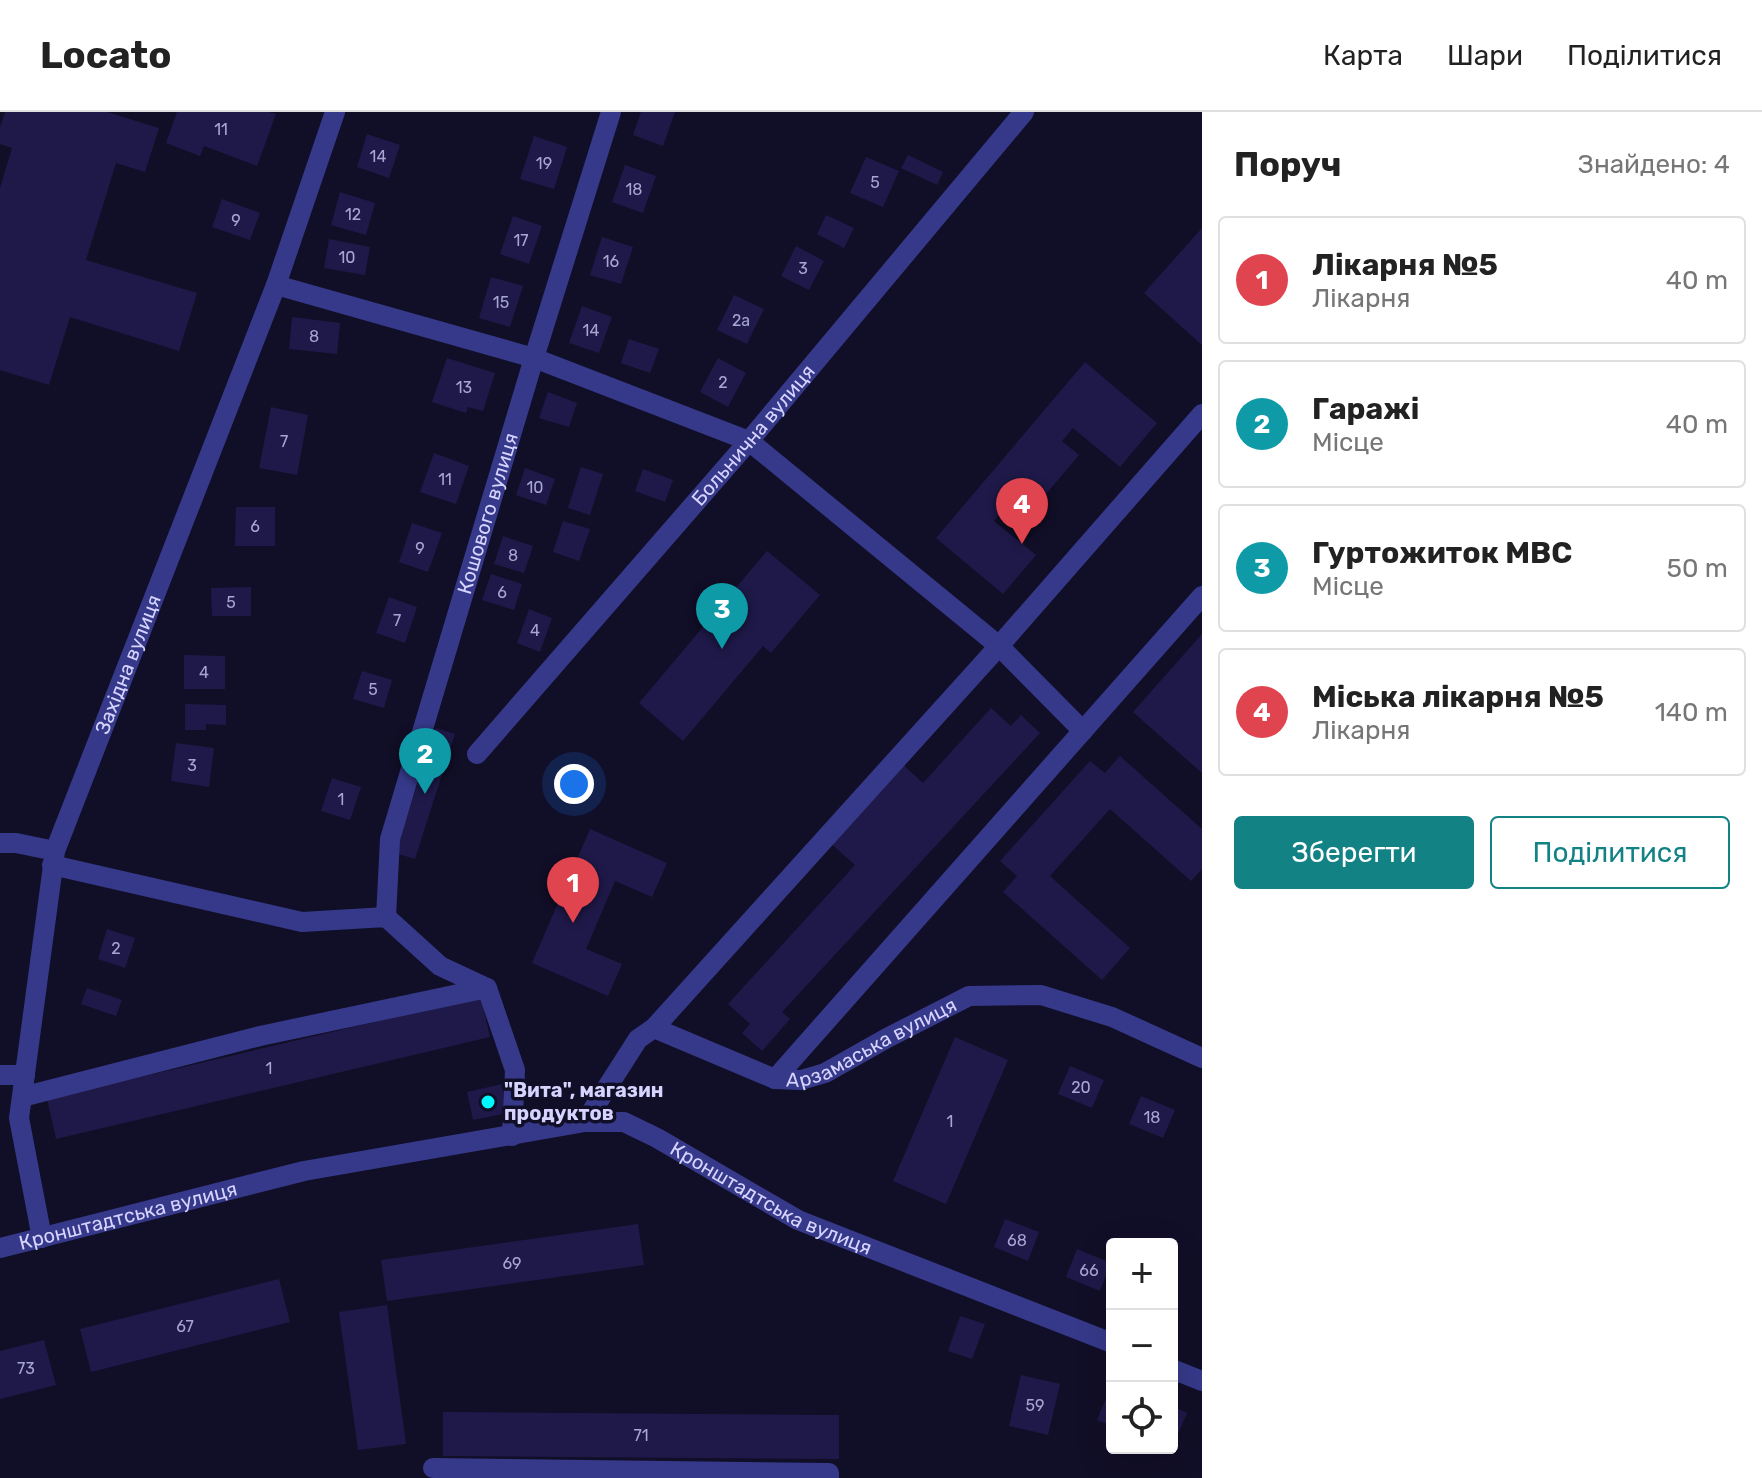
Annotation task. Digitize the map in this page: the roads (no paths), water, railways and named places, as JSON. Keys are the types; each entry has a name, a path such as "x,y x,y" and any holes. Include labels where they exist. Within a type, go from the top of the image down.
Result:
{"street":[{"name":"Західна вулиця","path":"42,1238 19,1118 54,858 276,285 335,112"},
{"name":"Кошового вулиця","path":"386,917 390,839 611,112"},
{"name":"Больнична вулиця","path":"477,754 749,441 1024,112"},
{"path":"276,285 534,358 749,441 999,646 1083,731"},
{"path":"585,1122 638,1039 654,1028 999,646 1202,414"},
{"path":"775,1079 1202,596"},
{"path":"0,843 16,843 54,858 302,922 386,917 440,966 487,988 515,1070 512,1136"},
{"path":"22,1097 260,1036 487,988"},
{"name":"Арзамаська вулиця","path":"654,1028 775,1079 801,1080 825,1073 969,996 1041,995 1112,1017 1202,1058"},
{"path":"0,1075 25,1075"},
{"name":"Кронштадтська вулиця","path":"0,1248 304,1171 585,1122 624,1122 798,1220 1106,1341"},
{"path":"1178,1371 1202,1381"},
{"path":"433,1468 829,1473 829,1478"}],"place":[{"name":"Міська лікарня №5","path":"1022,544"},
{"name":"Гуртожиток МВС","path":"722,649"},
{"name":"Гаражі","path":"425,794"},
{"name":"Лікарня №5","path":"573,923"},
{"name":"\"Вита\", магазин продуктов","path":"488,1102"}]}
